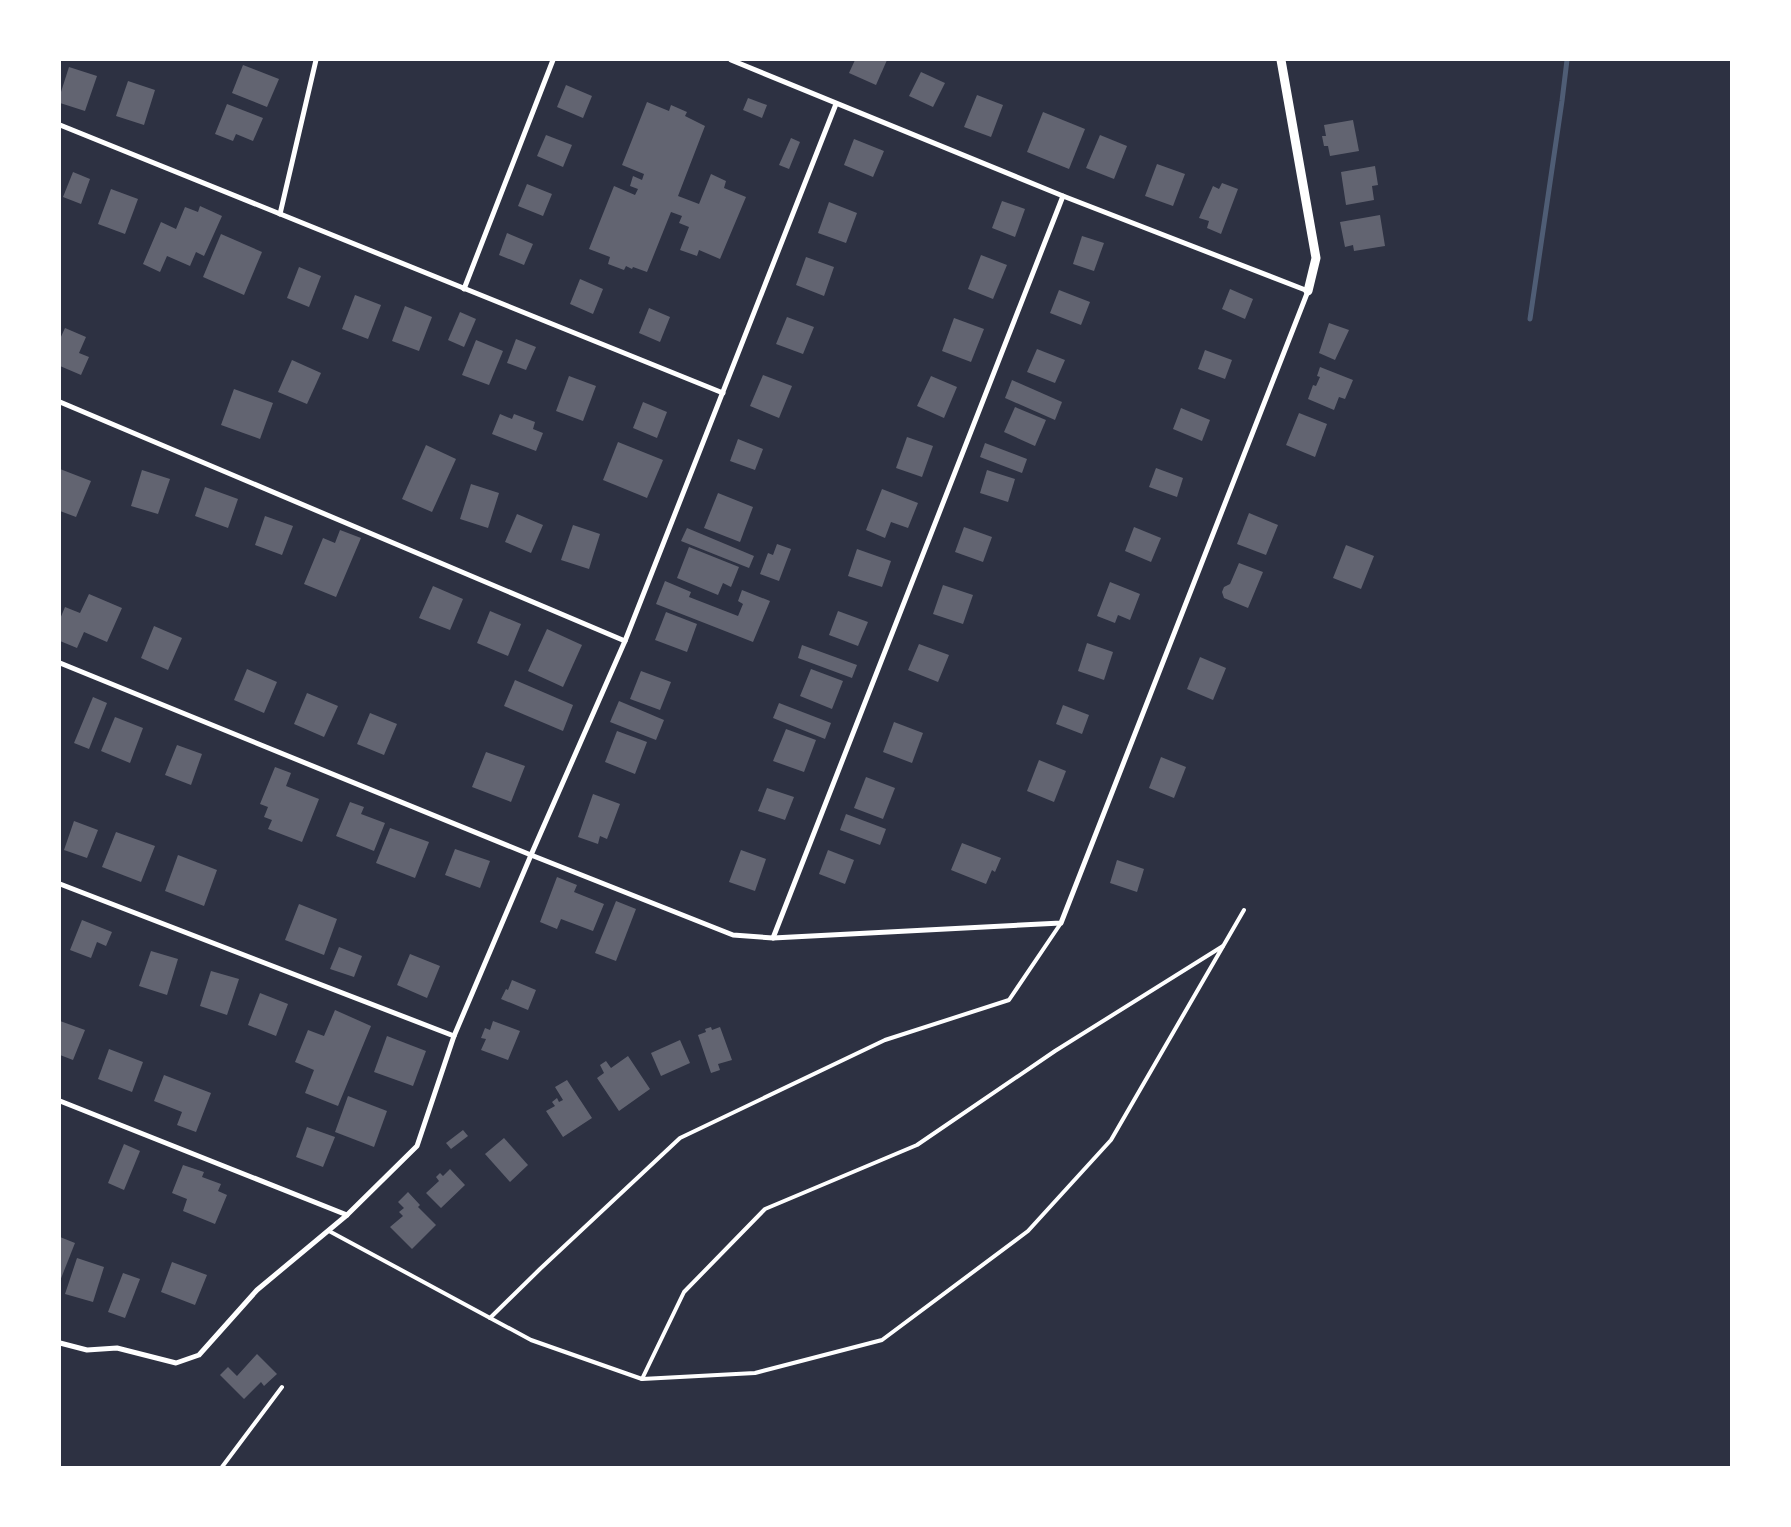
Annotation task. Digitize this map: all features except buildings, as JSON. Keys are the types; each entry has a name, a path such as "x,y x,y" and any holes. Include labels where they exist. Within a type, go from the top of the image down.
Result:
{"street":[{"path":"280,214 316,60"},
{"path":"464,289 553,60"},
{"path":"731,60 1062,196 1308,292"},
{"path":"60,662 531,855 733,935 773,938 1061,923 1308,292 1316,258 1281,60"},
{"path":"60,1343 87,1350 117,1348 176,1363 199,1355 257,1290 348,1216 417,1146 454,1036 625,642 836,104"},
{"path":"60,126 723,393"},
{"path":"773,938 1062,196"},
{"path":"60,402 625,642"},
{"path":"60,884 454,1036"},
{"path":"60,1101 348,1216"}],"lane":[{"path":"329,1231 531,1340 642,1380 755,1373 882,1340 1028,1231 1111,1140 1244,910"},
{"path":"490,1318 680,1138 885,1040 1009,1000 1061,923"},
{"path":"642,1380 684,1292 765,1209 917,1145 1055,1050 1224,946"},
{"path":"222,1467 282,1388"}],"waterway":[{"path":"1530,319 1567,60"}]}
